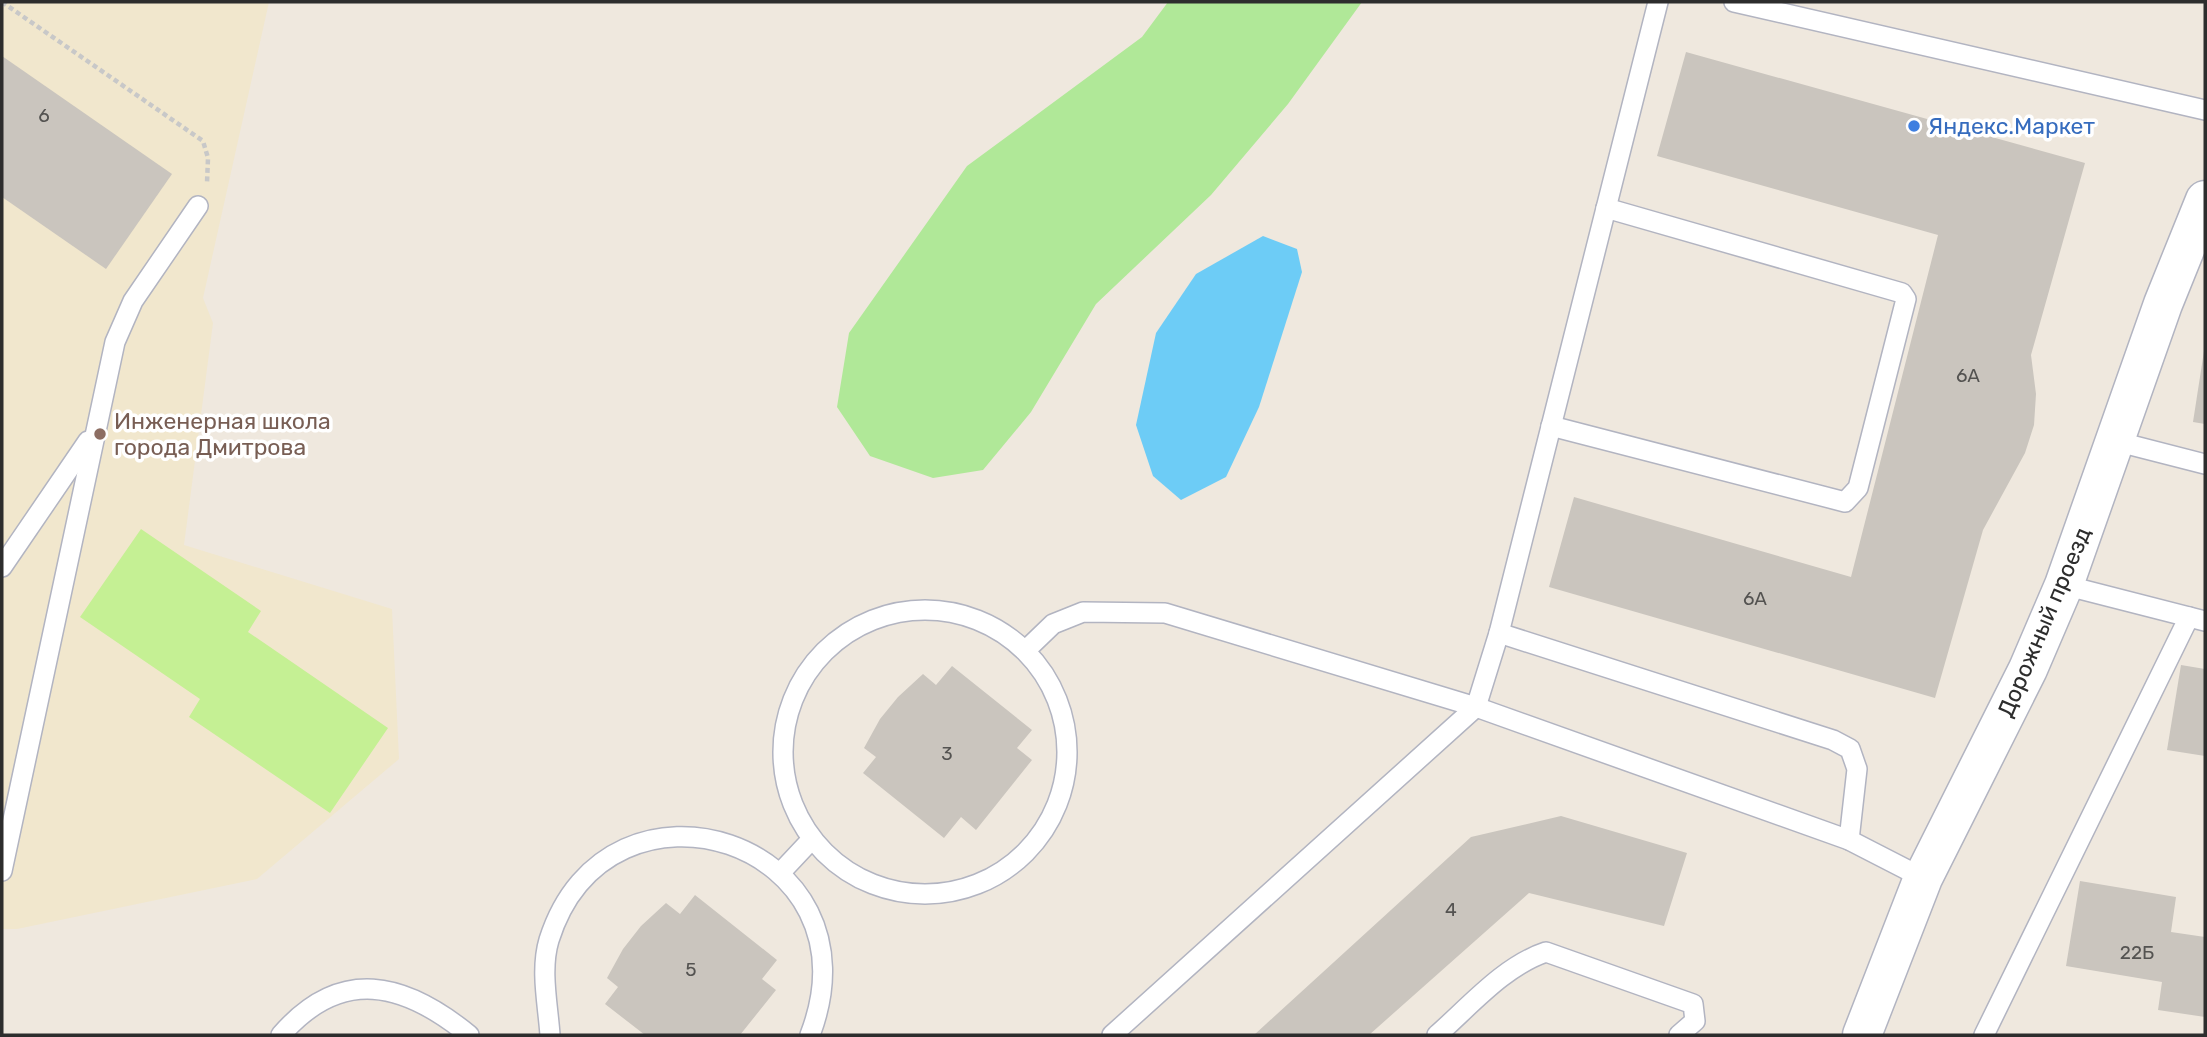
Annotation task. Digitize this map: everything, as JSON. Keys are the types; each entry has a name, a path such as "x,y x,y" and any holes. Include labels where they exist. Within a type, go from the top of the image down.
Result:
{"street":[{"name":"Дорожный проезд","path":"1862,1035 1923,878 2028,669 2064,585 2163,304 2205,200"}],"lane":[{"path":"1112,1035 1476,707 1499,634 1658,2"},
{"path":"1734,2 2205,110"},
{"path":"2,871 112,351 123,321 149,276 198,206"},
{"path":"1551,426 1845,502 1858,488 1906,299 1902,293 1606,208"},
{"path":"2,567 94,433"},
{"path":"2115,440 2205,464"},
{"path":"1984,1035 2197,619 2064,585"},
{"path":"930,609 974,617 1026,650 1054,689 1068,741 1067,753 1063,790 1044,832 1006,870 958,892 901,893 846,872 812,839 795,812 785,782 787,715 813,664 846,633 887,614 930,609"},
{"path":"1026,650 1053,624 1083,612 1165,613 1476,707 1849,840 1923,878"},
{"path":"1499,634 1833,740 1850,749 1857,769 1849,840"},
{"path":"550,1035 545,970 549,941 571,893 604,860 647,840 693,835 740,846 780,872 813,917 824,956 822,1003 810,1035"},
{"path":"780,872 812,839"},
{"path":"1437,1035 1507,974 1530,957 1546,952 1693,1004 1695,1021 1679,1035"},
{"path":"281,1035 298,1016 330,995 367,987 403,996 442,1014 469,1035"},
{"path":"1966,1035 1995,1035"}],"path":[{"path":"2,2 204,141 209,174 198,206"}],"shaded area":[{"name":"Инженерная школа города Дмитрова","path":"2,2 269,2 203,298 213,323 184,545 392,609 399,759 257,879 17,929 2,929"}],"green space":[{"path":"1168,2 1362,2 1288,104 1211,195 1096,304 1031,412 983,470 933,478 870,456 837,407 849,333 967,166 1142,37"},
{"path":"141,529 261,611 248,632 388,728 330,813 189,717 200,699 80,617"}],"water":[{"path":"1263,236 1297,249 1302,272 1259,407 1226,477 1181,500 1153,476 1136,425 1156,333 1196,274"}],"building":[{"path":"1686,52 2085,163 2031,355 2036,394 2034,425 2025,453 1983,530 1935,698 1549,587 1574,497 1851,577 1938,235 1657,156"},
{"path":"2,56 172,174 106,269 2,197"},
{"path":"2205,352 2205,424 2193,422"},
{"path":"2181,665 2205,669 2205,756 2167,750"},
{"path":"952,666 1032,730 1017,748 1032,760 976,830 961,817 944,838 863,773 876,757 864,748 880,719 898,697 923,674 936,685"},
{"path":"1561,816 1687,853 1664,926 1529,893 1369,1035 1254,1035 1471,837"},
{"path":"2080,881 2176,897 2171,932 2205,937 2205,1017 2158,1010 2162,982 2066,966"},
{"path":"695,895 777,960 762,979 776,990 740,1035 645,1035 605,1004 618,987 607,978 623,949 641,926 666,903 680,914"}],"place":[{"name":"Яндекс.Маркет","path":"1914,126"},
{"name":"Инженерная школа города Дмитрова","path":"100,434"}]}
